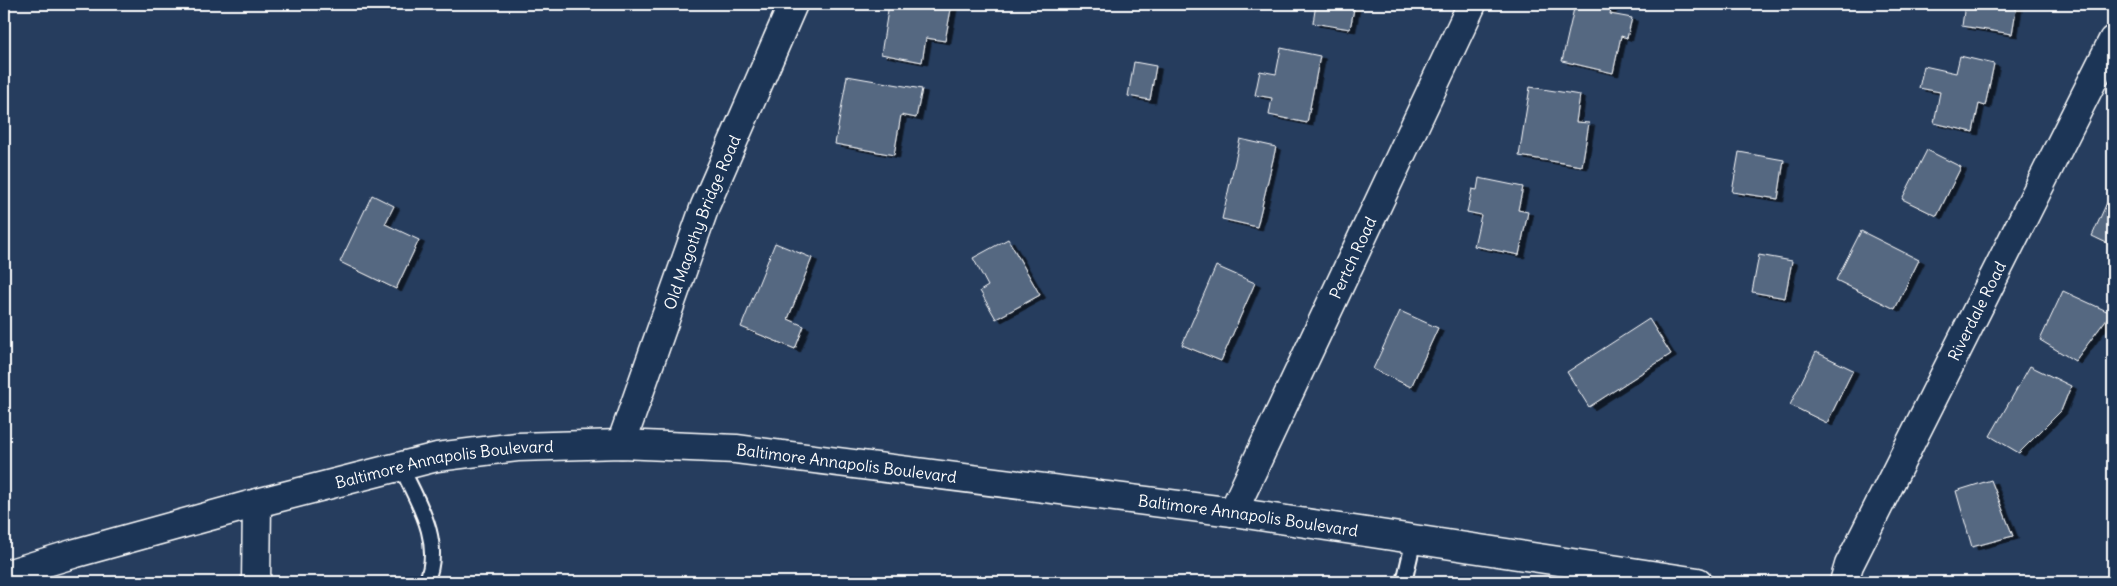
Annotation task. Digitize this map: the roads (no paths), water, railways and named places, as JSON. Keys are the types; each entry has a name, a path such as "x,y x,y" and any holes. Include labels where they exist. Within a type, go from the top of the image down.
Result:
{"main road":[{"name":"Old Magothy Bridge Road","path":"621,444 705,206 793,4"},
{"name":"Pertch Road","path":"1233,512 1472,4"},
{"name":"Riverdale Road","path":"1844,582 1849,565 2113,40"},
{"name":"Baltimore Annapolis Boulevard","path":"4,575 257,503 437,457 517,447 621,444 736,449 1233,512 1698,582"},
{"path":"256,582 257,503"}],"lane":[{"path":"401,467 426,520 432,543 432,570 426,582"},
{"path":"1404,582 1414,539"}]}
